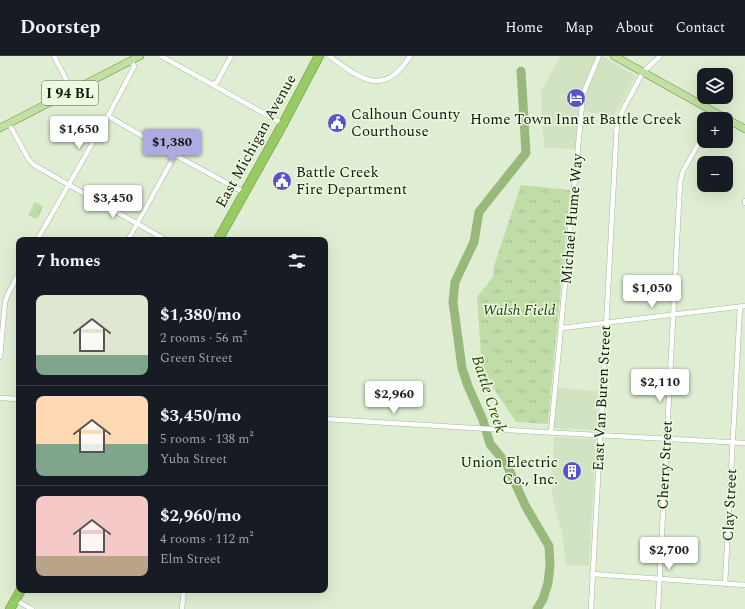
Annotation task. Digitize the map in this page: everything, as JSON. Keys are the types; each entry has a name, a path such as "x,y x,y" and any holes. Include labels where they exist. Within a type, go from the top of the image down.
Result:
{"highway":[{"name":"East Michigan Avenue","path":"220,237 319,56"},
{"path":"10,609 19,593"}],"main road":[{"name":"I 94 BL","path":"0,128 140,56"},
{"path":"614,56 708,112"},
{"path":"733,124 745,129"}],"street":[{"path":"54,56 72,92"},
{"path":"161,56 283,124"},
{"path":"213,84 217,82 231,56"},
{"path":"329,56 363,79 379,81 393,76 410,56"},
{"name":"Michael Hume Way","path":"551,432 583,94 600,56"},
{"name":"East Van Buren Street","path":"591,609 599,435 617,121 643,72 660,56"},
{"path":"40,237 108,116 134,66 132,60"},
{"path":"108,116 245,193"},
{"path":"9,124 29,160 34,165 161,237"},
{"name":"Cherry Street","path":"658,609 681,179 683,171 697,146"},
{"path":"130,237 175,155"},
{"path":"0,357 5,302 16,279"},
{"path":"562,328 743,307"},
{"name":"Clay Street","path":"726,584 733,442 743,307"},
{"path":"0,398 16,399"},
{"path":"328,419 523,432 551,432 745,443"},
{"path":"592,574 745,585"},
{"path":"182,609 184,593"},
{"path":"15,600 32,609"}],"shaded area":[{"path":"560,56 597,56 582,92 576,149 544,148 541,92"},
{"path":"602,56 636,76 613,118 584,111 585,97"},
{"path":"558,388 598,391 596,430 553,428"},
{"path":"554,437 596,439 589,566 566,565 563,537 552,495"}],"green space":[{"name":"Walsh Field","path":"521,185 570,190 548,424 516,422 482,371 477,297 493,277 494,266"},
{"path":"35,202 43,206 39,216 35,219 28,215"}],"waterway":[{"name":"Battle Creek","path":"521,71 526,153 479,212 474,242 455,282 453,302 462,368 483,420 490,444 506,463 526,507 549,546 550,565 548,583 543,599 537,609"}],"place":[{"name":"Home Town Inn at Battle Creek","path":"576,98"},
{"name":"Calhoun County Courthouse","path":"337,123"},
{"name":"Battle Creek Fire Department","path":"282,181"},
{"name":"Union Electric Co., Inc.","path":"572,471"}]}
